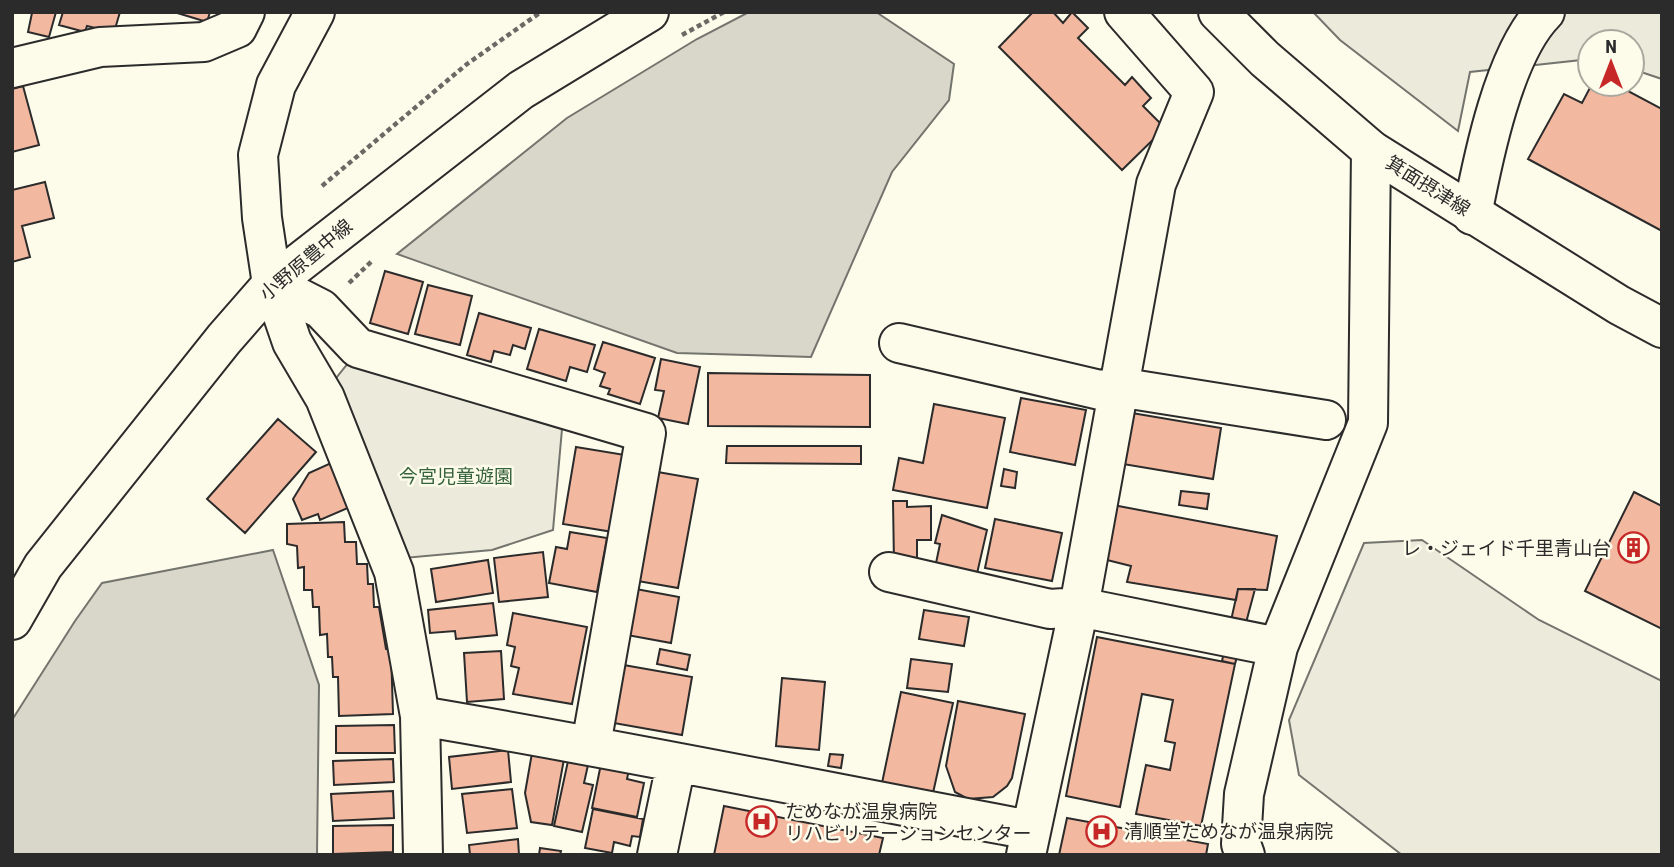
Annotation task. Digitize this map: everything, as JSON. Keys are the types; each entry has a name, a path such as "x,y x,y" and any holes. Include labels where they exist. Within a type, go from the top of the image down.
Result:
{"street":[{"path":"12,68 100,47 204,42 237,28 244,12"},
{"path":"315,12 276,85 258,155 262,218 272,284 292,342 325,398 394,572 420,716 424,855"},
{"path":"420,716 591,745 1028,843 1079,607 1156,184 1194,92 1124,12"},
{"name":"箕面摂津線","path":"1218,12 1265,59 1371,150 1619,305 1662,328"},
{"path":"1472,215 1480,174 1514,59 1533,24 1545,12"},
{"name":"小野原豊中線","path":"12,620 43,566 224,339 272,284 521,90 661,26"},
{"path":"1245,855 1241,844 1244,794 1278,647 1368,423 1371,150"},
{"path":"272,284 321,309 359,348 646,433 591,745"},
{"path":"899,343 1100,390 1118,387 1326,420"},
{"path":"889,572 1050,609 1079,607 1278,647"},
{"path":"657,855 676,764"}],"path":[{"path":"322,186 467,64 541,12"},
{"path":"661,26 724,12"},
{"path":"321,309 376,257"}],"green space":[{"path":"1313,12 1662,12 1662,79 1646,74 1646,28 1576,28 1576,61 1470,72 1458,131 1340,40"},
{"name":"今宮児童遊園","path":"349,362 562,429 553,530 492,550 404,558 333,382"},
{"path":"1422,540 1539,620 1662,681 1662,855 1402,855 1299,775 1289,720 1364,543"}],"shaded area":[{"path":"749,12 876,12 954,64 949,100 892,172 811,357 677,353 397,254 567,118 697,39"},
{"path":"273,550 319,685 317,855 12,855 12,720 102,583"}],"building":[{"path":"29,12 56,12 49,37 28,32 32,13"},
{"path":"63,12 120,12 115,29 107,31 87,26 85,32 59,25"},
{"path":"174,12 210,12 207,22"},
{"path":"1033,12 1053,12 1063,23 1072,12 1088,28 1078,38 1125,85 1132,77 1151,98 1143,106 1165,128 1122,170 999,47"},
{"path":"23,86 39,145 12,152 12,89"},
{"path":"1564,94 1582,103 1585,98 1641,98 1662,109 1662,231 1528,159"},
{"path":"45,182 54,218 22,226 30,257 12,262 12,190"},
{"path":"385,271 423,282 408,334 370,323"},
{"path":"428,285 472,296 460,345 415,334"},
{"path":"479,313 531,328 525,349 513,345 510,355 494,351 491,362 467,355"},
{"path":"539,329 595,345 587,372 570,367 566,381 527,369"},
{"path":"603,342 655,358 640,404 608,394 610,389 600,386 605,373 594,369"},
{"path":"661,359 700,367 688,424 658,418 664,391 655,390"},
{"path":"708,373 870,375 870,427 708,426"},
{"path":"1021,398 1086,410 1075,465 1010,452"},
{"path":"934,404 1005,418 987,508 893,490 899,458 923,463"},
{"path":"1126,412 1221,428 1213,479 1117,463"},
{"path":"278,419 316,452 245,533 207,499"},
{"path":"727,446 861,446 861,464 726,463"},
{"path":"576,447 625,455 613,532 563,524"},
{"path":"331,463 350,507 320,520 318,514 302,520 293,499 309,473"},
{"path":"1004,469 1017,472 1015,488 1001,486"},
{"path":"652,471 698,479 678,588 632,580"},
{"path":"1181,491 1209,494 1207,509 1179,505"},
{"name":"レ・ジェイド千里青山台","path":"1634,492 1662,506 1662,629 1585,591"},
{"path":"893,501 907,501 907,507 931,506 931,540 917,540 917,563 894,563"},
{"path":"1113,505 1277,536 1267,590 1238,589 1236,600 1127,582 1131,566 1103,559"},
{"path":"942,515 987,530 976,578 936,563 940,544 935,543"},
{"path":"995,519 1062,533 1052,581 985,568"},
{"path":"344,522 345,542 356,542 357,564 367,564 368,584 373,584 374,607 379,607 386,649 391,650 393,714 339,716 338,677 333,677 332,657 328,657 327,634 320,635 319,607 313,607 312,590 304,590 304,567 298,568 297,546 287,544 287,524"},
{"path":"570,532 607,538 597,592 549,583 556,547 567,549"},
{"path":"543,552 548,597 499,602 494,558"},
{"path":"488,560 493,593 436,602 431,569"},
{"path":"636,589 679,597 671,643 627,635"},
{"path":"1238,589 1255,589 1235,664 1222,661"},
{"path":"493,603 497,635 456,639 455,631 430,633 428,610"},
{"path":"924,610 969,617 964,646 919,639"},
{"path":"513,613 587,627 572,704 513,694 519,668 511,666 515,647 507,645"},
{"path":"1097,637 1235,664 1201,826 1136,814 1146,765 1170,770 1175,743 1165,741 1173,700 1142,694 1120,807 1066,796"},
{"path":"660,649 690,655 687,670 657,664"},
{"path":"501,651 504,699 467,702 464,653"},
{"path":"911,659 952,664 948,692 907,688"},
{"path":"618,664 692,677 682,735 608,722"},
{"path":"782,678 825,682 819,750 776,746"},
{"path":"901,692 953,703 933,793 882,783"},
{"path":"958,701 1025,714 1012,778 1007,786 993,797 968,799 955,792 946,766"},
{"path":"394,725 395,753 336,753 336,726"},
{"path":"508,750 511,782 452,789 449,757"},
{"path":"532,753 564,759 552,825 531,822 525,793"},
{"path":"830,754 843,755 841,768 828,766"},
{"path":"393,759 394,782 334,785 333,761"},
{"path":"602,759 630,765 627,779 644,783 637,817 592,808"},
{"path":"568,761 588,765 584,783 593,785 582,832 554,826"},
{"path":"512,789 517,828 467,833 462,794"},
{"path":"393,791 394,818 333,821 331,794"},
{"name":"ためなが温泉病院 リハビリテーションセンター","path":"724,806 883,838 879,855 714,855"},
{"path":"593,809 643,819 640,837 632,836 630,846 614,842 612,853 585,848"},
{"name":"清順堂ためなが温泉病院","path":"1067,818 1208,844 1206,855 1059,855"},
{"path":"393,825 393,852 333,854 333,826"},
{"path":"518,839 519,855 470,855 469,845"},
{"path":"540,848 561,851 560,855 539,855"}],"place":[{"name":"レ・ジェイド千里青山台","path":"1634,548"},
{"name":"ためなが温泉病院 リハビリテーションセンター","path":"762,822"},
{"name":"清順堂ためなが温泉病院","path":"1101,831"}]}
